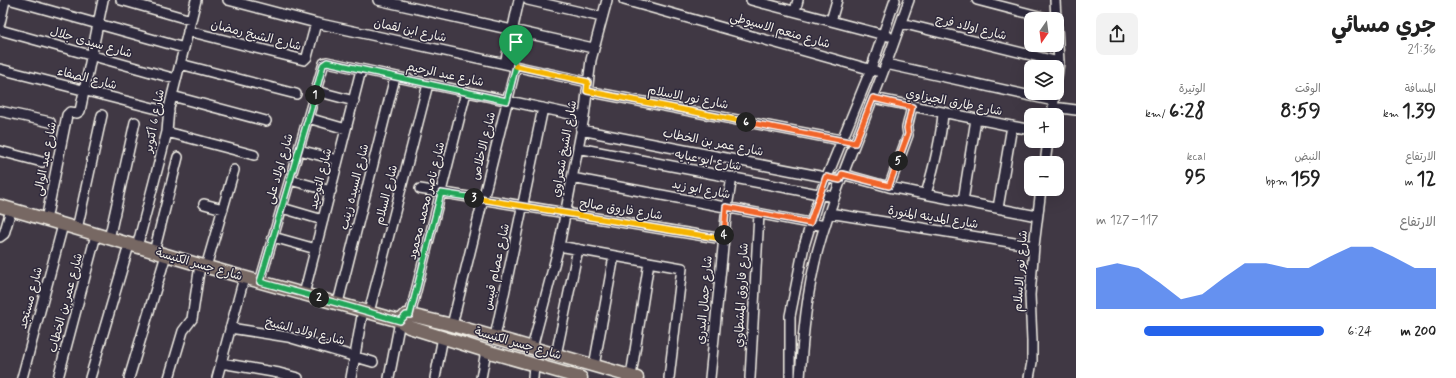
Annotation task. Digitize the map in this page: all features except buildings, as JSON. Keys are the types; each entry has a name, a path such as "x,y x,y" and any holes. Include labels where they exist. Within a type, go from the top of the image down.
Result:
{"main road":[{"name":"شارع جسر الكنيسة","path":"5,208 244,278 366,311 452,325 634,377"},
{"name":"شارع جسر الكنيسة","path":"405,318 406,326 577,378"}],"street":[{"path":"0,23 5,0"},
{"path":"12,0 184,48"},
{"path":"84,90 103,0"},
{"path":"121,0 191,20"},
{"name":"شارع 6 أكتوبر","path":"90,378 133,246 167,132 168,112 196,0"},
{"name":"شارع ابن لقمان","path":"228,0 316,23 588,82"},
{"path":"378,0 593,48"},
{"path":"505,64 519,0"},
{"path":"528,0 602,18"},
{"name":"شارع الشيخ شعراوي","path":"532,348 559,246 584,117 593,48 607,0"},
{"name":"شارع منعم الاسيوطي","path":"624,0 871,69 884,68 1076,110"},
{"path":"751,0 762,1 795,12 895,38"},
{"path":"795,12 798,0"},
{"path":"831,21 838,0"},
{"path":"790,378 790,316 798,269 810,223 826,177 871,69 896,0"},
{"path":"800,378 808,294 812,272 825,226 841,177 873,98 909,0"},
{"path":"977,0 1024,12"},
{"path":"1055,0 1056,12"},
{"name":"شارع الشيخ رمضان","path":"188,31 304,60 307,57 316,23"},
{"name":"شارع اولاد فرج","path":"901,23 1051,60"},
{"name":"شارع سيدى جلال","path":"0,30 176,78"},
{"name":"شارع عبد الرحيم","path":"324,63 327,62 584,117"},
{"name":"شارع اولاد على","path":"260,282 324,63"},
{"path":"180,64 296,94"},
{"name":"شارع الاخلاص","path":"452,325 516,66"},
{"name":"شارع الصفاء","path":"0,69 168,112"},
{"name":"شارع التوحيد","path":"304,294 361,70"},
{"name":"شارع السيده زينب","path":"338,303 395,77"},
{"name":"شارع السلام","path":"351,378 366,311 428,84"},
{"name":"شارع عبد الوالى","path":"46,220 68,115 70,112 80,112 84,90"},
{"path":"316,91 354,101"},
{"name":"شارع نور الاسلام","path":"587,91 855,143"},
{"name":"شارع ناصر محمد محمود","path":"389,378 441,193 466,92"},
{"path":"172,96 266,121"},
{"name":"شارع طارق الجيزاوي","path":"873,98 1024,129"},
{"path":"889,186 908,135 907,128 912,107"},
{"name":"شارع عصام قبيس","path":"495,337 544,108"},
{"path":"0,111 50,122"},
{"path":"926,194 942,132 943,113"},
{"path":"77,229 102,115"},
{"path":"308,118 346,129"},
{"path":"963,201 976,119"},
{"path":"109,239 135,122"},
{"path":"998,208 1012,126"},
{"name":"شارع عمر بن الخطاب","path":"581,130 826,177 841,177 889,186 1037,216"},
{"path":"167,132 254,155"},
{"name":"شارع ابو عبايه","path":"578,148 834,197"},
{"path":"298,150 338,160"},
{"path":"0,151 42,162"},
{"path":"154,252 178,157"},
{"path":"169,378 183,331 192,319 203,266 223,209 234,170"},
{"name":"شارع جمال البدري","path":"710,378 726,207 732,177"},
{"name":"شارع ابو زيد","path":"572,178 825,226"},
{"path":"290,180 330,191"},
{"name":"شارع فاروق صالح","path":"420,189 723,239"},
{"name":"شارع نور الاسلام","path":"1029,378 1032,355 1030,295 1040,196"},
{"path":"204,204 223,209"},
{"path":"0,237 4,234 5,208"},
{"path":"282,208 323,220"},
{"name":"شارع فاروق المشطاوي","path":"750,378 759,214"},
{"name":"شارع المدينه المنورة","path":"829,214 1034,246"},
{"name":"شارع مستجد","path":"22,378 63,225"},
{"name":"شارع عمر بن الخطاب","path":"58,378 96,235"},
{"path":"273,237 316,248"},
{"path":"559,246 682,268 669,378"},
{"path":"556,355 578,249"},
{"path":"129,378 166,255"},
{"path":"594,366 614,256"},
{"path":"634,377 649,262"},
{"path":"217,378 244,278"},
{"name":"شارع اولاد الشيخ","path":"230,328 288,337 374,362"},
{"path":"435,378 443,337"},
{"path":"482,378 486,351"},
{"path":"221,362 298,378"},
{"path":"533,378 534,365"}],"route":[{"path":"327,62 507,101 516,66 588,82 587,91 855,143 873,98 912,107 907,128 908,134 889,186 842,174 840,180 826,177 810,223 726,207 723,239 441,193 410,315 406,315 400,321 260,282 324,63 327,62"}]}
